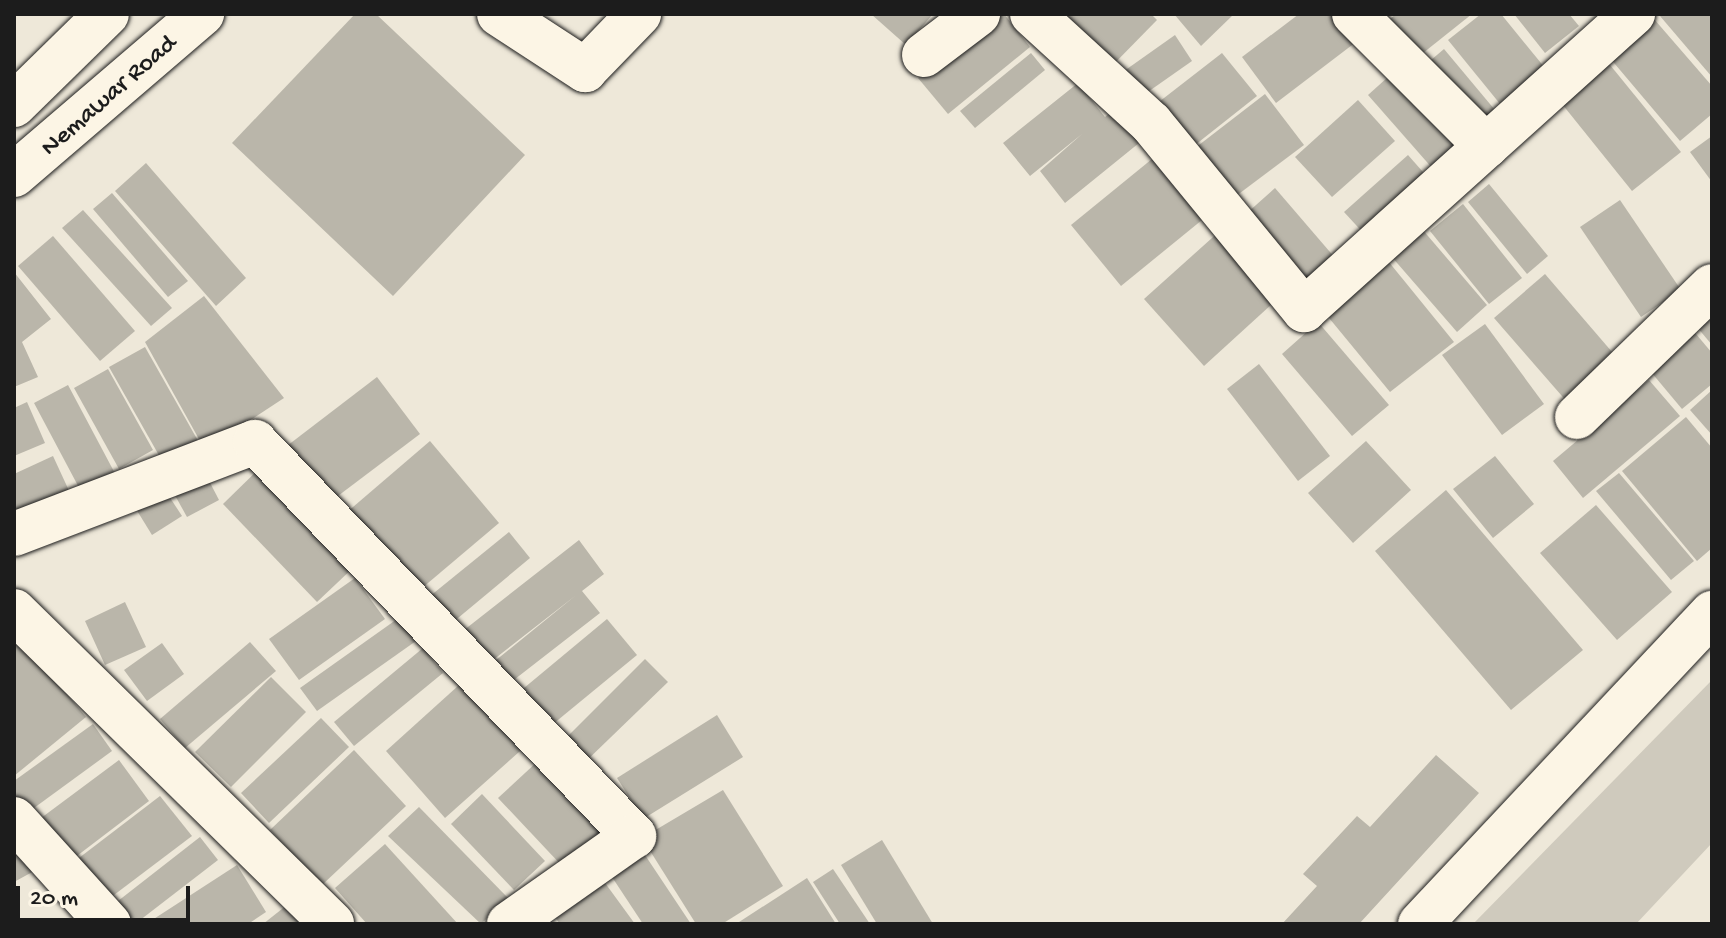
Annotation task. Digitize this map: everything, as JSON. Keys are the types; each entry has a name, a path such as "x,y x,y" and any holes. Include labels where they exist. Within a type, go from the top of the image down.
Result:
{"main road":[{"path":"14,105 107,14"},
{"path":"499,14 585,70 639,14"},
{"path":"924,55 978,14"},
{"path":"1032,14 1151,123 1304,310 1633,14"},
{"path":"1354,14 1486,146"},
{"name":"Nemawar Road","path":"20,161 189,19"},
{"path":"1577,417 1712,286"},
{"path":"14,534 255,442 634,836 509,924"},
{"path":"14,611 332,924"},
{"path":"1420,924 1712,613"},
{"path":"14,819 109,924"}],"shaded area":[{"path":"1712,680 1712,843 1636,924 1473,924"}],"building":[{"path":"355,14 376,14 525,155 393,296 232,143"},
{"path":"871,14 933,14 906,45"},
{"path":"996,14 1004,14 1030,47 948,114 918,78"},
{"path":"1047,14 1151,14 1157,20 1107,71"},
{"path":"1174,14 1234,14 1201,46"},
{"path":"1299,14 1341,14 1360,39 1276,103 1242,57"},
{"path":"1396,14 1472,14 1413,61 1384,24"},
{"path":"1481,14 1501,14 1554,79 1509,115 1448,40"},
{"path":"1514,14 1569,14 1579,26 1545,53"},
{"path":"1712,14 1712,77 1660,16"},
{"path":"1654,19 1712,86 1712,114 1680,141 1609,57"},
{"path":"1175,35 1192,61 1135,101 1117,76"},
{"path":"1444,49 1505,122 1484,138 1424,66"},
{"path":"1031,53 1045,70 975,128 960,111"},
{"path":"1222,53 1257,96 1190,149 1155,105"},
{"path":"1606,60 1681,152 1632,191 1558,99"},
{"path":"1398,68 1463,142 1433,169 1368,95"},
{"path":"1078,83 1105,117 1118,106 1144,139 1065,203 1040,171 1082,134 1030,176 1003,143"},
{"path":"1265,94 1304,145 1224,205 1186,155"},
{"path":"1358,100 1395,141 1332,197 1295,157"},
{"path":"1712,136 1712,182 1690,152"},
{"path":"1408,155 1430,180 1367,237 1344,212"},
{"path":"1152,159 1202,220 1121,286 1071,225"},
{"path":"146,163 246,278 216,306 115,191"},
{"path":"1489,184 1548,256 1527,274 1468,202"},
{"path":"1275,188 1342,266 1313,290 1247,213"},
{"path":"112,193 188,281 168,297 93,209"},
{"path":"1620,200 1681,290 1641,317 1580,227"},
{"path":"1463,204 1522,278 1489,304 1430,231"},
{"path":"83,210 172,308 151,326 62,228"},
{"path":"1222,229 1282,295 1204,366 1144,299"},
{"path":"1422,229 1487,305 1457,332 1391,256"},
{"path":"53,236 135,331 100,361 18,266"},
{"path":"1384,256 1454,342 1390,392 1320,307"},
{"path":"14,272 51,319 22,342 38,377 14,387"},
{"path":"1545,274 1625,367 1575,411 1494,318"},
{"path":"204,296 284,398 205,450 145,342"},
{"path":"1712,315 1712,345 1697,327"},
{"path":"1318,322 1389,405 1352,436 1282,354"},
{"path":"1485,324 1544,404 1502,435 1442,355"},
{"path":"1691,328 1712,353 1712,384 1682,409 1646,366"},
{"path":"145,347 201,446 165,466 109,367"},
{"path":"1259,364 1330,456 1298,481 1227,389"},
{"path":"108,369 153,450 119,469 74,388"},
{"path":"377,377 420,434 322,508 279,452"},
{"path":"1649,380 1680,416 1583,498 1553,461"},
{"path":"68,385 119,481 85,499 34,403"},
{"path":"1712,390 1712,435 1690,410"},
{"path":"27,402 45,443 14,456 14,408"},
{"path":"1686,417 1712,448 1712,548 1697,561 1622,471"},
{"path":"430,441 499,523 415,594 346,513"},
{"path":"1366,441 1411,490 1353,543 1308,493"},
{"path":"53,456 71,495 14,521 14,474"},
{"path":"1495,456 1534,504 1493,538 1453,489"},
{"path":"261,467 355,566 317,602 223,504"},
{"path":"205,473 219,500 187,517 172,490"},
{"path":"1619,473 1694,561 1671,580 1596,491"},
{"path":"165,490 182,516 152,535 136,509"},
{"path":"1446,490 1583,650 1511,710 1375,551"},
{"path":"1596,505 1672,592 1617,640 1540,553"},
{"path":"509,532 530,558 446,628 424,601"},
{"path":"579,540 604,574 582,591 600,613 506,686 490,665 575,596 484,667 459,634"},
{"path":"355,578 385,619 299,680 269,639"},
{"path":"125,602 146,647 105,665 85,621"},
{"path":"400,617 416,641 317,711 300,688"},
{"path":"607,619 637,655 547,729 518,693"},
{"path":"17,634 86,717 14,776 14,637"},
{"path":"250,642 276,671 185,748 160,719"},
{"path":"162,643 184,674 147,701 124,670"},
{"path":"423,648 443,673 354,746 334,722"},
{"path":"645,659 668,682 580,767 559,745"},
{"path":"469,676 528,744 445,818 386,751"},
{"path":"271,677 306,712 231,787 195,752"},
{"path":"717,715 743,757 643,819 617,778"},
{"path":"321,718 349,747 269,823 241,793"},
{"path":"93,724 112,751 23,816 14,804 14,781"},
{"path":"354,750 406,806 322,885 270,830"},
{"path":"1436,755 1479,793 1359,924 1282,924 1317,886 1303,874 1357,816 1370,827"},
{"path":"119,760 149,801 65,865 33,824"},
{"path":"538,761 602,831 563,867 498,798"},
{"path":"723,790 783,886 722,924 696,924 642,838"},
{"path":"482,794 545,861 514,890 451,824"},
{"path":"160,796 192,836 106,901 75,861"},
{"path":"419,807 508,898 481,924 388,836"},
{"path":"14,832 36,870 14,882"},
{"path":"200,837 218,860 135,924 122,924 109,908"},
{"path":"882,840 933,924 877,924 841,865"},
{"path":"385,844 458,924 367,924 335,888"},
{"path":"643,852 691,924 643,924 610,874"},
{"path":"237,865 266,912 248,924 146,924"},
{"path":"833,869 870,924 840,924 813,882"},
{"path":"600,876 635,924 560,924 551,912"},
{"path":"807,878 836,924 736,924"},
{"path":"287,905 302,924 263,924"}]}
